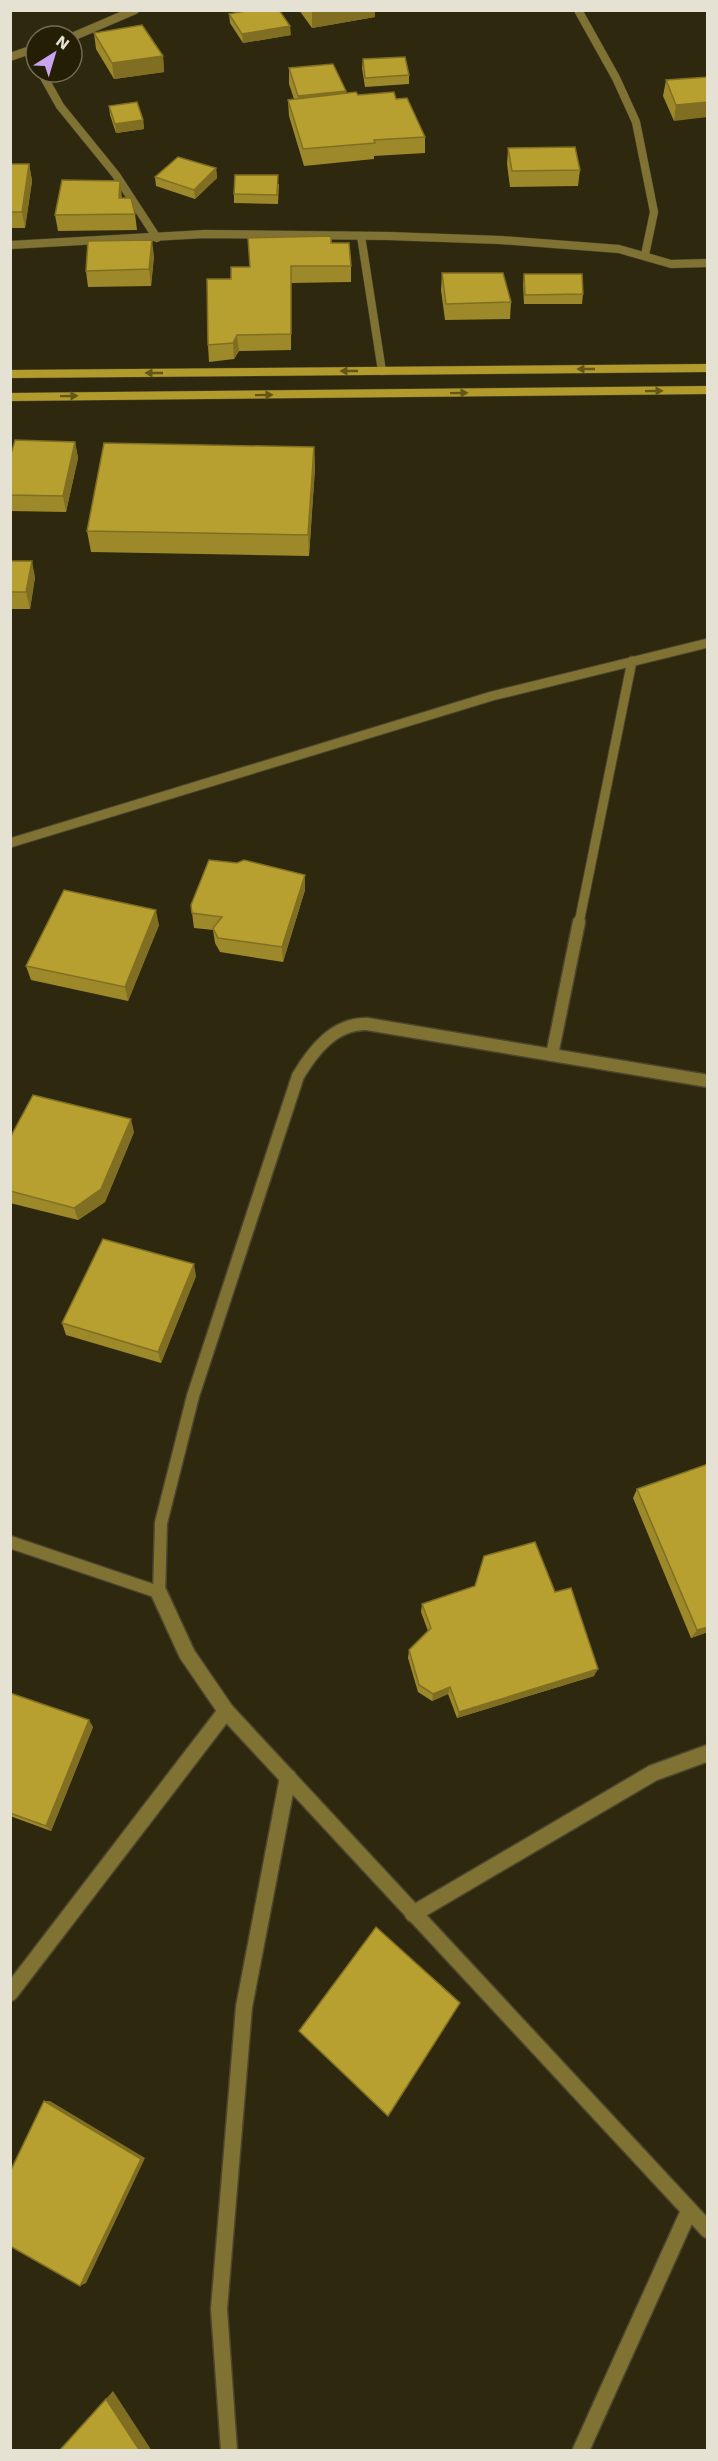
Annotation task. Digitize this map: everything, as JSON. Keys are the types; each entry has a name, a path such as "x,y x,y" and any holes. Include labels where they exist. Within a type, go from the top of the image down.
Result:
{"main road":[{"path":"10,374 708,369"},
{"path":"10,397 708,390"}],"street":[{"path":"84,33 135,10"},
{"path":"578,10 616,78 636,122 654,212 645,255"},
{"path":"48,84 60,106 116,176 157,238"},
{"path":"10,244 205,234 455,238 619,249 671,264 708,263"},
{"path":"361,236 382,371"},
{"path":"10,843 492,696 708,643"},
{"path":"552,1055 632,662"},
{"path":"708,1081 358,1024 332,1034 314,1049 298,1076 193,1396 161,1523 158,1592 187,1654 226,1711 708,2230"},
{"path":"10,1542 158,1592"},
{"path":"10,1993 226,1711"},
{"path":"413,1914 653,1773 708,1753"},
{"path":"229,2451 219,2309 243,2018 288,1777"},
{"path":"581,2451 689,2211"}],"building":[{"path":"251,10 279,10 290,26 242,34 229,14"},
{"path":"142,25 163,56 112,63 94,33"},
{"path":"405,57 409,75 365,78 363,59"},
{"path":"333,64 346,91 298,96 289,68"},
{"path":"708,77 708,102 676,105 666,80"},
{"path":"356,92 358,95 394,92 396,99 407,98 425,137 374,140 375,143 303,149 288,100"},
{"path":"137,102 143,120 115,124 109,106"},
{"path":"575,147 580,170 512,171 508,148"},
{"path":"178,157 216,168 194,190 155,177"},
{"path":"10,164 29,164 22,212 10,212"},
{"path":"235,175 278,175 277,195 234,194"},
{"path":"62,180 120,181 119,198 131,198 135,214 55,215"},
{"path":"331,236 331,243 349,243 351,266 291,266 291,334 237,335 233,343 208,345 207,279 231,279 231,267 250,267 248,238"},
{"path":"152,240 149,269 86,271 88,241"},
{"path":"442,273 503,273 511,302 446,304"},
{"path":"524,274 582,274 583,294 525,295"},
{"path":"15,440 75,442 63,496 10,495 10,451 12,451"},
{"path":"104,443 314,447 308,535 87,531"},
{"path":"10,561 32,561 26,592 10,592"},
{"path":"209,860 237,863 244,860 305,875 282,947 218,938 213,928 222,917 192,913 191,905"},
{"path":"64,890 156,910 125,987 26,966"},
{"path":"33,1095 131,1119 101,1189 74,1208 10,1191 10,1138"},
{"path":"103,1239 194,1264 158,1352 62,1323"},
{"path":"708,1464 708,1627 697,1630 637,1489"},
{"path":"535,1542 555,1592 571,1588 598,1669 459,1712 450,1687 433,1694 419,1685 409,1650 431,1628 422,1604 475,1586 484,1556"},
{"path":"10,1693 89,1720 46,1826 10,1813"},
{"path":"376,1927 460,2003 388,2116 299,2031"},
{"path":"44,2101 141,2159 80,2286 10,2246 10,2172"},
{"path":"106,2399 140,2451 59,2451"}]}
